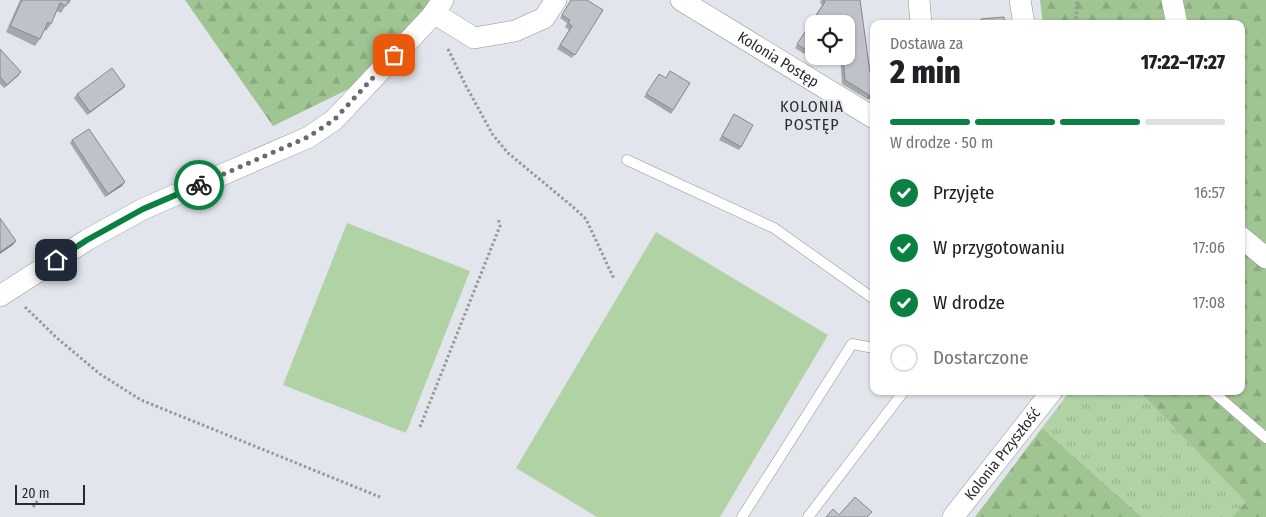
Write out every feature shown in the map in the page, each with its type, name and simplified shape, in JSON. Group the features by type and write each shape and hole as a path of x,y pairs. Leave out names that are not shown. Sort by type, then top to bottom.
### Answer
{"street":[{"path":"4,293 87,240 143,209 308,137 334,120 436,10 474,38 515,32 544,18 556,0"},
{"name":"Kolonia Postęp","path":"681,0 870,116"},
{"path":"919,0 921,20"},
{"path":"1020,0 1023,20"},
{"path":"1172,0 1176,20"},
{"path":"1245,240 1266,258"},
{"name":"Kolonia Przyszłość","path":"953,517 1049,395"}],"lane":[{"path":"627,160 774,228 870,296"},
{"path":"742,517 852,344 870,347"},
{"path":"808,517 901,395"},
{"path":"1217,395 1266,438"}],"path":[{"path":"1076,20 1077,0"},
{"path":"436,10 466,86 493,135 508,153 586,220 614,279"},
{"path":"420,427 500,226 498,218"},
{"path":"4,293 100,374 140,400 380,496"},
{"path":"33,507 47,488"}],"green space":[{"path":"185,0 432,0 363,82 273,126"},
{"path":"1040,0 1266,0 1266,517 1232,517 1246,502 1143,395 1245,395 1245,20 1042,20"},
{"path":"347,223 470,271 406,433 283,385"},
{"path":"656,232 828,335 720,517 597,517 516,468"},
{"path":"1067,395 1143,395 1247,502 1232,517 1142,517 1042,428"},
{"path":"1042,428 1142,517 975,517"}],"building":[{"path":"22,0 69,0 66,6 60,3 51,24 48,22 40,39 10,26"},
{"path":"571,0 587,0 603,10 575,55 560,45 572,26 568,23 570,20 562,15"},
{"path":"823,0 860,0 870,72 870,95 845,80 844,65 855,65 855,15 816,15 825,2"},
{"path":"1004,17 1004,20 981,20"},
{"path":"805,32 805,49 797,44"},
{"path":"0,49 21,72 7,85 0,77"},
{"path":"112,68 125,86 90,112 77,94"},
{"path":"670,71 690,83 673,110 646,94 659,74 666,78"},
{"path":"734,114 753,125 741,147 722,136"},
{"path":"89,129 125,182 108,194 72,140"},
{"path":"0,218 16,241 0,252"},
{"path":"855,497 872,512 867,517 826,517 833,509 839,515"}],"way so far":[{"path":"199,185 308,137 334,120 394,55"}],"district":[{"name":"KOLONIA POSTĘP","path":"812,115"}],"route":[{"path":"56,260 87,240 143,209 199,185"}]}
